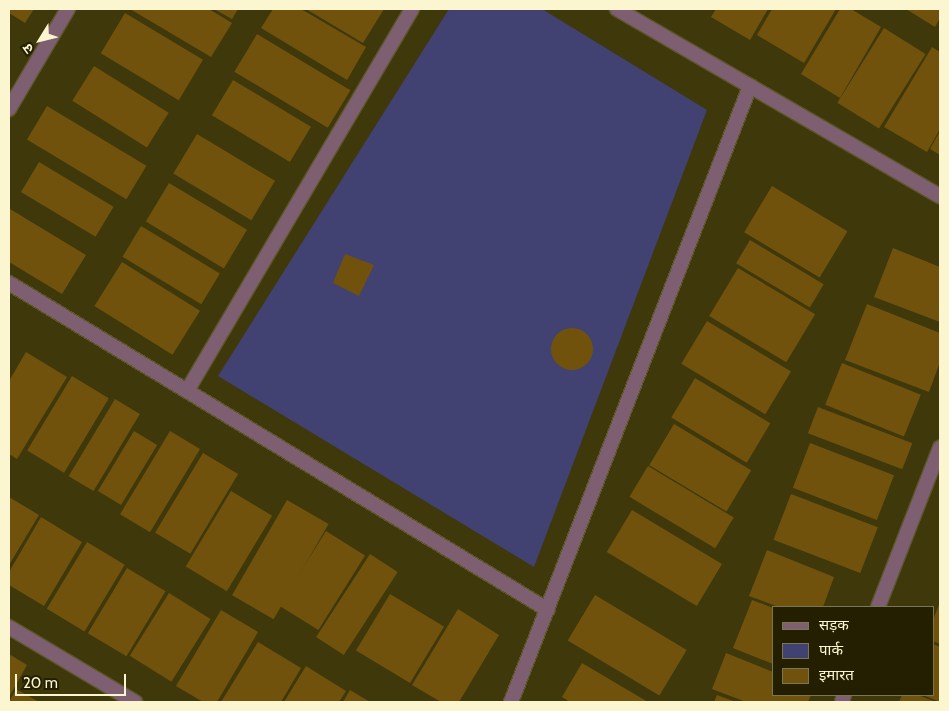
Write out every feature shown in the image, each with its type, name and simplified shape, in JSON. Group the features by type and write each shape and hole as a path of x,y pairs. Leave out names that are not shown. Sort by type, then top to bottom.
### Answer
{"street":[{"path":"9,109 68,9"},
{"path":"187,391 412,9"},
{"path":"617,9 940,196"},
{"path":"511,702 750,86"},
{"path":"9,283 548,610"},
{"path":"878,606 940,448"},
{"path":"9,627 135,702"}],"green space":[{"path":"449,9 542,9 707,110 534,567 218,376"}],"building":[{"path":"9,9 34,9 25,23 9,13"},
{"path":"130,9 209,9 232,23 211,57"},
{"path":"214,9 238,9 232,19"},
{"path":"273,9 301,9 366,47 347,80 261,28"},
{"path":"306,9 384,9 363,43"},
{"path":"716,9 768,9 750,40 711,17"},
{"path":"772,9 836,9 804,63 757,35"},
{"path":"840,9 851,9 881,27 840,98 801,74"},
{"path":"906,9 940,9 940,18 935,27"},
{"path":"125,13 203,60 179,100 101,53"},
{"path":"884,28 926,54 879,129 837,103"},
{"path":"257,34 350,90 328,128 234,72"},
{"path":"932,47 940,52 940,129 927,152 884,127"},
{"path":"94,66 169,113 147,147 72,101"},
{"path":"233,80 311,127 290,162 212,115"},
{"path":"47,106 146,166 126,199 27,139"},
{"path":"940,131 940,155 930,149"},
{"path":"197,134 275,181 251,220 173,173"},
{"path":"39,162 114,207 96,237 21,192"},
{"path":"169,183 247,230 224,268 146,222"},
{"path":"772,186 847,231 820,278 744,232"},
{"path":"10,209 86,255 62,294 9,262"},
{"path":"141,226 220,273 201,304 122,257"},
{"path":"750,240 824,284 810,307 736,263"},
{"path":"893,248 940,267 940,322 874,297"},
{"path":"345,254 374,265 359,296 333,283"},
{"path":"122,262 200,311 172,355 94,306"},
{"path":"738,268 815,314 786,362 709,316"},
{"path":"867,304 940,333 940,362 929,392 845,360"},
{"path":"707,321 791,371 765,414 681,364"},
{"path":"576,328 584,331 590,337 593,349 590,361 584,367 568,370 560,367 554,361 551,345 554,337 560,331"},
{"path":"26,352 67,377 17,459 9,454 9,381"},
{"path":"842,363 921,395 904,437 825,405"},
{"path":"72,376 109,398 64,473 27,451"},
{"path":"695,378 770,423 747,463 671,417"},
{"path":"115,399 140,414 94,491 69,476"},
{"path":"818,407 912,443 902,469 808,433"},
{"path":"674,424 751,470 726,511 649,465"},
{"path":"134,431 157,445 121,505 98,491"},
{"path":"170,431 200,449 150,532 120,514"},
{"path":"810,443 894,475 877,520 793,488"},
{"path":"203,453 238,474 190,554 155,533"},
{"path":"648,466 734,518 715,548 629,497"},
{"path":"231,491 272,516 227,591 186,566"},
{"path":"791,494 878,527 860,573 773,540"},
{"path":"9,497 39,515 9,565"},
{"path":"287,500 329,524 274,619 232,595"},
{"path":"632,510 722,564 697,606 607,552"},
{"path":"41,517 82,542 44,606 9,585 9,572"},
{"path":"326,531 365,555 318,630 279,606"},
{"path":"87,542 125,565 85,632 47,609"},
{"path":"767,550 834,577 823,606 776,606 749,596"},
{"path":"370,554 398,572 344,655 316,637"},
{"path":"127,568 166,591 126,656 88,633"},
{"path":"169,593 211,619 171,682 130,656"},
{"path":"390,594 444,626 410,683 356,651"},
{"path":"595,595 687,650 659,696 568,640"},
{"path":"752,600 772,608 772,664 733,648"},
{"path":"940,602 940,644 934,641 934,617"},
{"path":"458,609 499,635 459,702 441,702 412,685"},
{"path":"221,610 258,632 217,702 203,702 176,686"},
{"path":"258,642 301,668 281,702 221,702"},
{"path":"934,644 940,647 940,702 925,696 934,696"},
{"path":"726,653 772,672 772,696 811,696 808,702 746,702 712,689"},
{"path":"9,654 27,665 9,697"},
{"path":"582,663 648,702 570,702 562,697"},
{"path":"306,666 346,691 339,702 284,702"},
{"path":"16,689 39,702 9,702"},
{"path":"350,690 370,702 343,702"},
{"path":"717,695 736,702 714,702"},
{"path":"902,696 921,696 936,702 899,702"}]}
